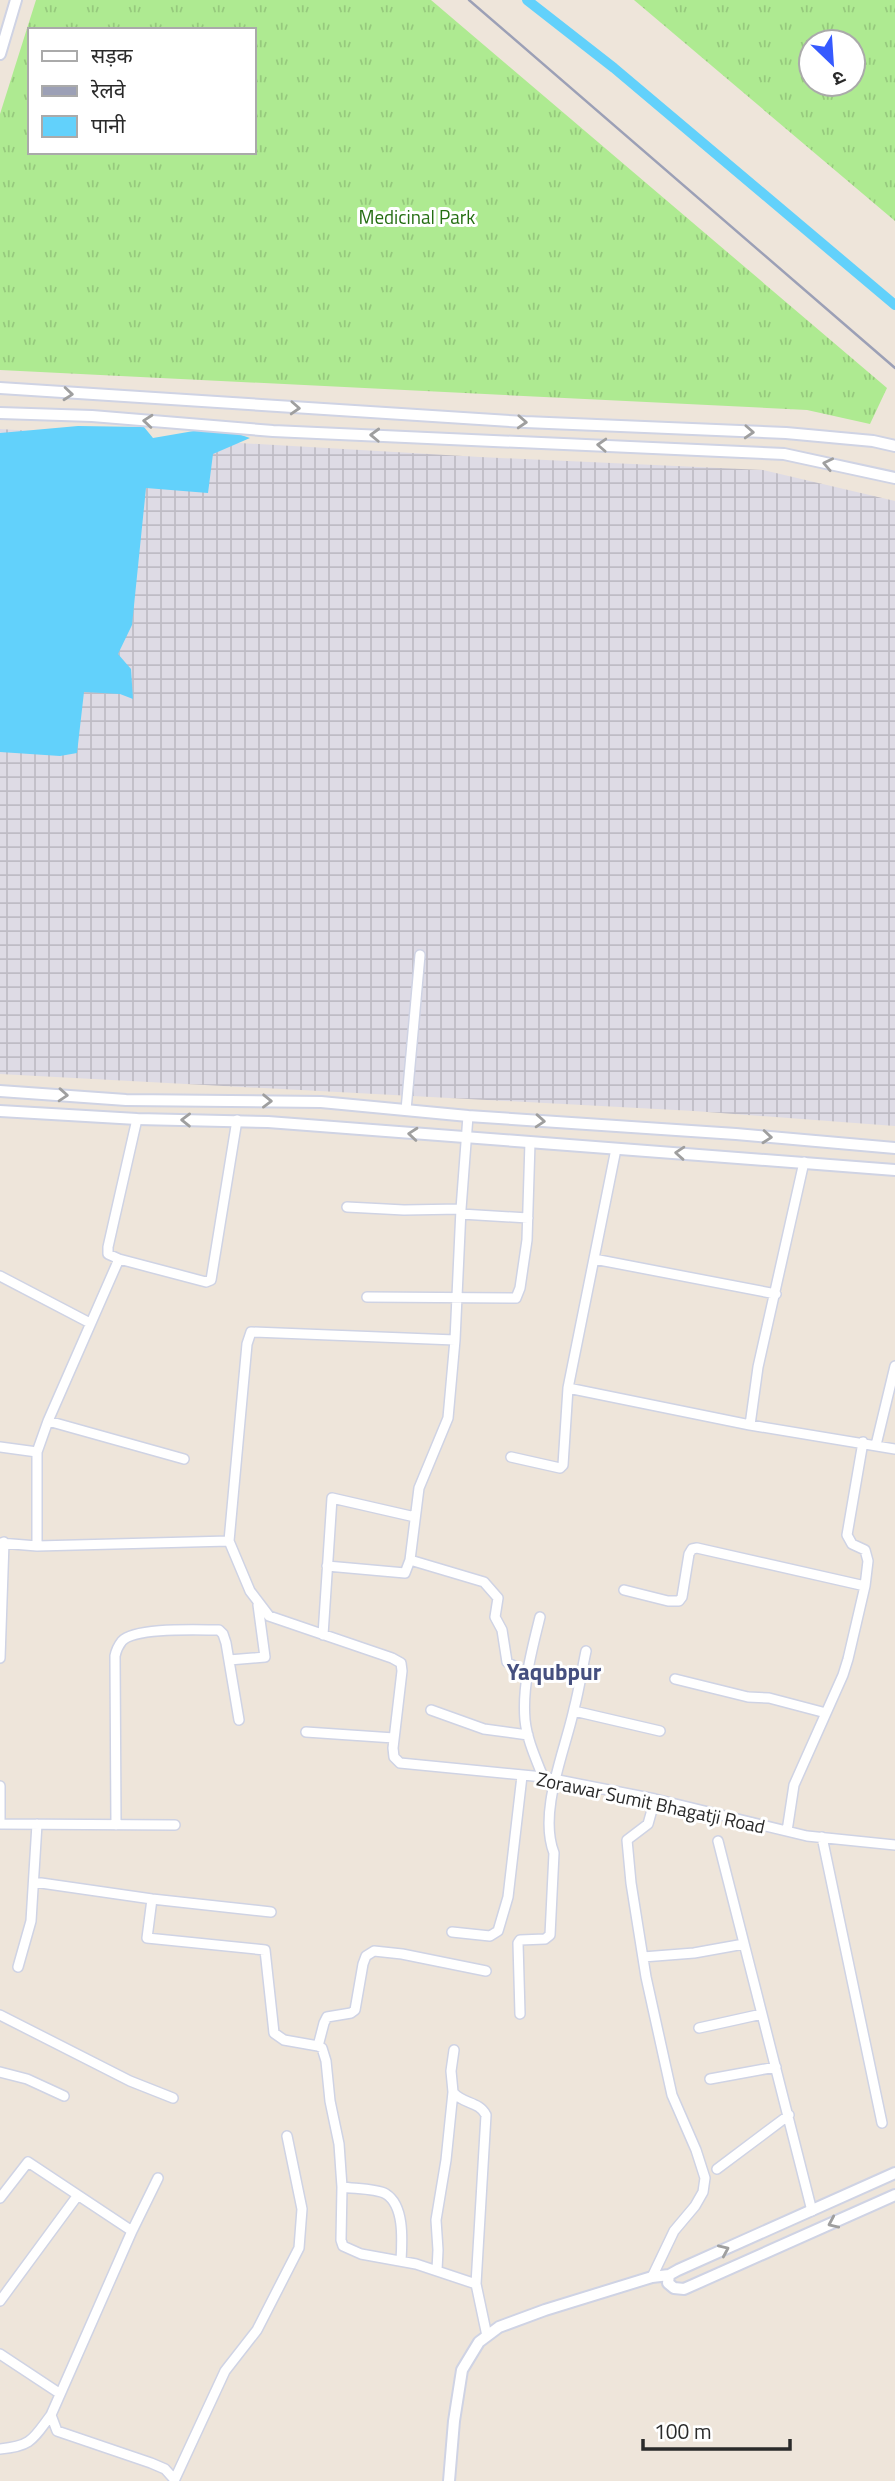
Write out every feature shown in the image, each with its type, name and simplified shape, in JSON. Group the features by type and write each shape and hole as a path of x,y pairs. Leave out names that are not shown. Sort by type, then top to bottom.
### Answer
{"street":[{"path":"0,54 16,0"},
{"path":"0,388 524,422 786,433 873,441 895,446"},
{"path":"0,412 92,416 273,431 784,454 895,478"},
{"path":"406,1110 420,955"},
{"path":"0,1091 126,1100 321,1102 895,1148"},
{"path":"124,1118 126,1100"},
{"path":"0,1111 137,1119 237,1121 895,1170"},
{"path":"327,1566 405,1573 411,1560 419,1488 448,1418 468,1115"},
{"path":"137,1119 108,1254 206,1282 211,1280 237,1121"},
{"path":"367,1297 516,1298 520,1288 528,1217 530,1142"},
{"path":"511,1457 560,1468 562,1466 568,1388 616,1149"},
{"path":"750,1425 758,1367 804,1163"},
{"path":"347,1207 528,1217"},
{"path":"37,1546 37,1452 119,1259"},
{"path":"594,1259 776,1294"},
{"path":"0,1276 90,1323"},
{"path":"306,1732 394,1738 401,1663 269,1616 250,1591 229,1541 247,1345 251,1332 455,1340"},
{"path":"876,1445 895,1366"},
{"path":"568,1388 750,1425 895,1449"},
{"path":"48,1421 184,1459"},
{"path":"787,1831 794,1785 843,1675 865,1586 868,1561 865,1550 852,1544 847,1535 863,1442"},
{"path":"0,1447 37,1452"},
{"path":"323,1635 331,1498 415,1517"},
{"path":"0,1658 2,1543 37,1546 229,1541"},
{"path":"624,1590 679,1601 682,1597 689,1554 692,1549 697,1548 865,1586"},
{"path":"411,1560 484,1582 498,1598 495,1617 502,1630 508,1662 529,1675"},
{"path":"229,1660 265,1657 257,1603"},
{"path":"540,1617 529,1675 525,1720 543,1777"},
{"path":"116,1825 115,1656 121,1642 127,1637 152,1630 219,1630 223,1634 229,1660 239,1720"},
{"path":"520,2014 518,1943 521,1940 545,1939 550,1935 554,1853 551,1845 550,1810 586,1651"},
{"path":"675,1679 748,1697 769,1698 826,1713"},
{"path":"431,1710 484,1729 528,1735"},
{"path":"574,1711 660,1731"},
{"name":"Zorawar Sumit Bhagatji Road","path":"394,1738 394,1757 400,1763 543,1777 655,1799 787,1831 895,1845"},
{"path":"452,1932 490,1936 498,1931 508,1897 522,1776"},
{"path":"0,1786 0,1824 175,1825"},
{"path":"652,2277 674,2231 703,2192 705,2178 672,2095 643,1957 631,1883 627,1840 648,1824 655,1799"},
{"path":"18,1967 31,1921 37,1824"},
{"path":"822,1837 883,2123"},
{"path":"718,1841 812,2211"},
{"path":"34,1882 271,1912"},
{"path":"152,1899 147,1938 265,1950 274,2033 284,2040 321,2048 326,2061 330,2101 339,2144 342,2187 340,2228 343,2246 360,2254 437,2270 476,2284"},
{"path":"643,1957 744,1944"},
{"path":"318,2046 327,2017 355,2010 363,1964 369,1953 374,1951 402,1954 486,1971"},
{"path":"699,2028 762,2014"},
{"path":"0,2015 130,2081 173,2098"},
{"path":"437,2270 436,2220 446,2160 454,2050"},
{"path":"710,2079 776,2067"},
{"path":"0,2072 27,2078 64,2096"},
{"path":"453,2092 461,2099 480,2106 487,2122 476,2284 487,2336"},
{"path":"718,2169 789,2115"},
{"path":"51,2415 57,2431 151,2462 165,2469 174,2480 225,2371 257,2330 299,2248 302,2209 287,2137"},
{"path":"0,2198 28,2162 132,2231"},
{"path":"449,2481 462,2370 479,2342 487,2336 499,2328 545,2310 652,2277 669,2275 895,2173"},
{"path":"0,2449 19,2447 29,2442 51,2415 158,2178"},
{"path":"342,2187 380,2192 389,2197 402,2226 401,2261"},
{"path":"0,2301 78,2195"},
{"path":"669,2275 668,2283 674,2288 684,2289 895,2195"},
{"path":"0,2354 59,2393"}],"shaded area":[{"path":"0,429 480,457 763,470 895,501 895,1126 694,1111 0,1074"}],"green space":[{"name":"Medicinal Park","path":"36,0 431,0 887,388 870,424 807,410 0,370 0,114"},
{"path":"634,0 895,0 895,221"}],"water":[{"path":"78,426 144,427 153,438 217,427 250,438 213,454 208,493 146,488 132,625 118,654 131,669 133,699 120,694 84,692 77,753 60,756 0,752 0,433"}],"waterway":[{"path":"527,0 614,68 895,305"}],"railway":[{"path":"469,0 895,368"}],"district":[{"name":"Yaqubpur","path":"554,1671"}]}
